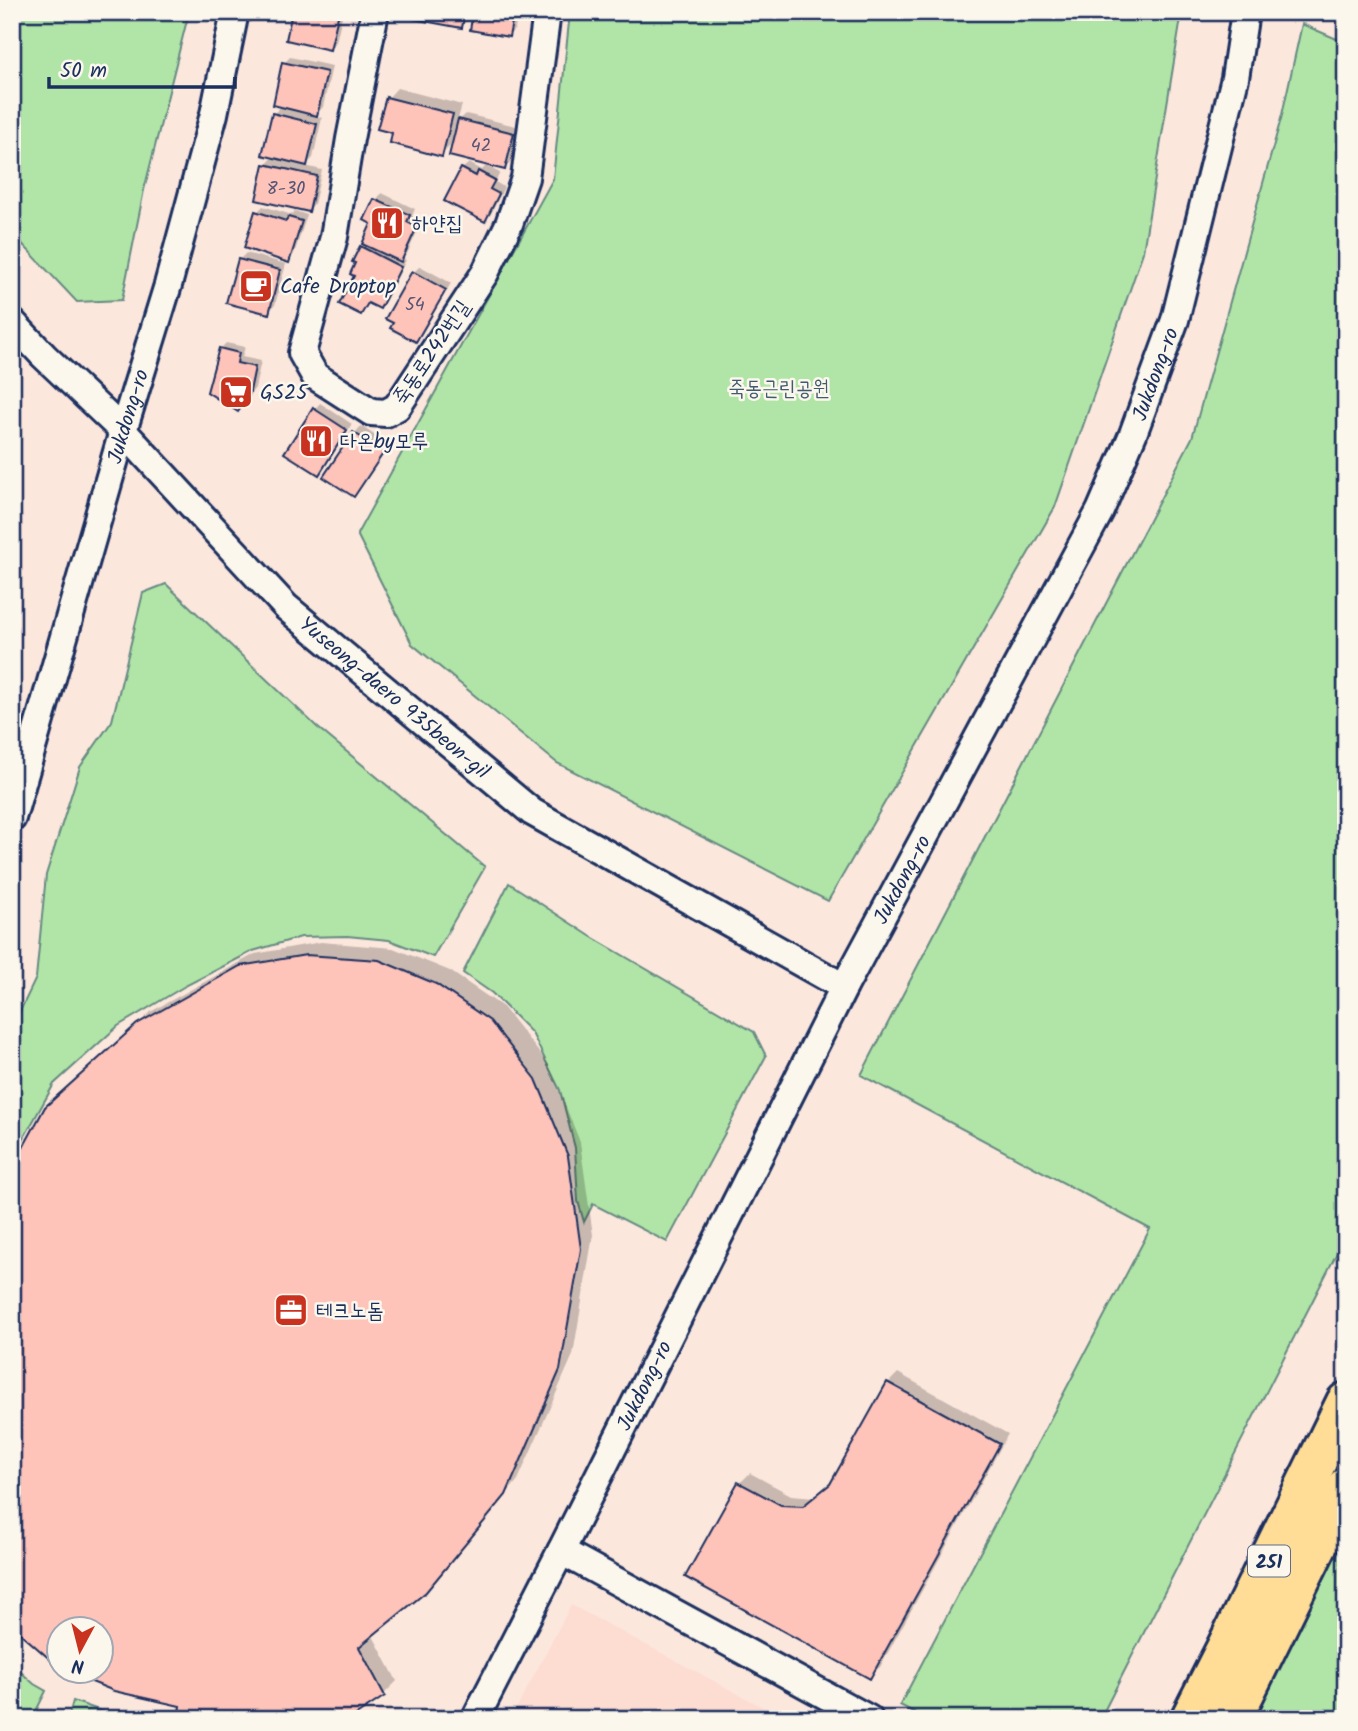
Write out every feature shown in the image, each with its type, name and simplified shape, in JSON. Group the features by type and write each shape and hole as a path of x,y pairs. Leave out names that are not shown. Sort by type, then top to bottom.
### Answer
{"highway":[{"name":"251","path":"1190,1719 1346,1402"},
{"name":"251","path":"1232,1719 1346,1486"}],"street":[{"name":"Jukdong-ro","path":"12,818 123,431 168,285 214,114 235,12"},
{"name":"죽동로242번길","path":"375,12 334,237 302,353 314,376 371,412 386,413 397,407 485,273 509,223 525,178 547,12"},
{"name":"Jukdong-ro","path":"475,1719 844,988 1100,511 1133,434 1175,320 1235,78 1245,12"},
{"name":"Yuseong-daero 935beon-gil","path":"12,322 123,431 286,607 532,813 844,988"},
{"path":"561,1551 869,1719"}],"shaded area":[{"path":"571,1605 785,1719 511,1719"}],"green space":[{"path":"12,12 189,12 144,190 122,300 77,302 12,233"},
{"name":"죽동근린공원","path":"570,12 1182,12 1143,252 1055,507 828,901 557,763 412,644 357,534 553,179"},
{"path":"1302,24 1346,43 1346,1235 1100,1719 927,1719 900,1705 1150,1229 861,1075 1192,438 1282,115"},
{"path":"166,584 317,727 485,867 433,957 389,940 347,936 301,937 253,951 185,986 118,1026 54,1084 12,1159 12,1028 36,978 46,875 80,767 112,721 143,593"},
{"path":"509,883 590,936 754,1032 766,1056 667,1242 593,1204 584,1222 578,1201 575,1148 560,1090 532,1033 492,993 463,973"},
{"path":"1346,1517 1346,1719 1247,1719"},
{"path":"12,1664 46,1691 32,1719 12,1719"},
{"path":"73,1701 124,1719 68,1719"}],"building":[{"path":"292,12 339,12 330,50 286,40"},
{"path":"414,12 465,12 462,28 413,19"},
{"path":"473,12 514,12 509,37 470,30"},
{"path":"282,62 327,72 317,116 273,105"},
{"path":"386,97 453,114 442,157 390,143 392,133 377,129"},
{"path":"272,113 317,124 307,166 262,155"},
{"path":"458,119 514,133 505,170 449,156"},
{"path":"264,164 317,176 309,212 256,200"},
{"path":"461,168 476,176 478,171 495,180 490,189 499,194 485,222 444,201"},
{"path":"374,199 410,215 407,222 417,227 401,262 362,244 371,224 364,220"},
{"path":"255,211 286,221 288,217 302,221 289,263 244,248"},
{"path":"360,246 401,267 380,309 368,303 361,315 339,304 354,276 350,274 355,263 352,262"},
{"path":"238,259 280,270 269,314 226,303"},
{"path":"412,271 446,290 416,342 390,328 393,323 385,319"},
{"path":"219,348 239,353 237,363 255,367 249,396 238,412 207,392"},
{"path":"313,408 347,430 319,475 284,453"},
{"path":"353,432 384,452 354,497 323,477"},
{"name":"테크노돔","path":"306,955 379,960 436,984 490,1021 536,1079 568,1156 581,1249 560,1370 506,1495 426,1592 359,1647 385,1696 350,1719 178,1719 180,1706 102,1686 116,1686 116,1616 46,1616 46,1656 12,1626 12,1168 45,1107 137,1024 240,966"},
{"path":"887,1382 1000,1444 870,1679 685,1577 738,1482 781,1505 803,1506 830,1484"}],"place":[{"name":"하얀집","path":"387,223"},
{"name":"Cafe Droptop","path":"256,286"},
{"name":"GS25","path":"236,392"},
{"name":"다온by모루","path":"316,441"},
{"name":"테크노돔","path":"291,1310"}]}
